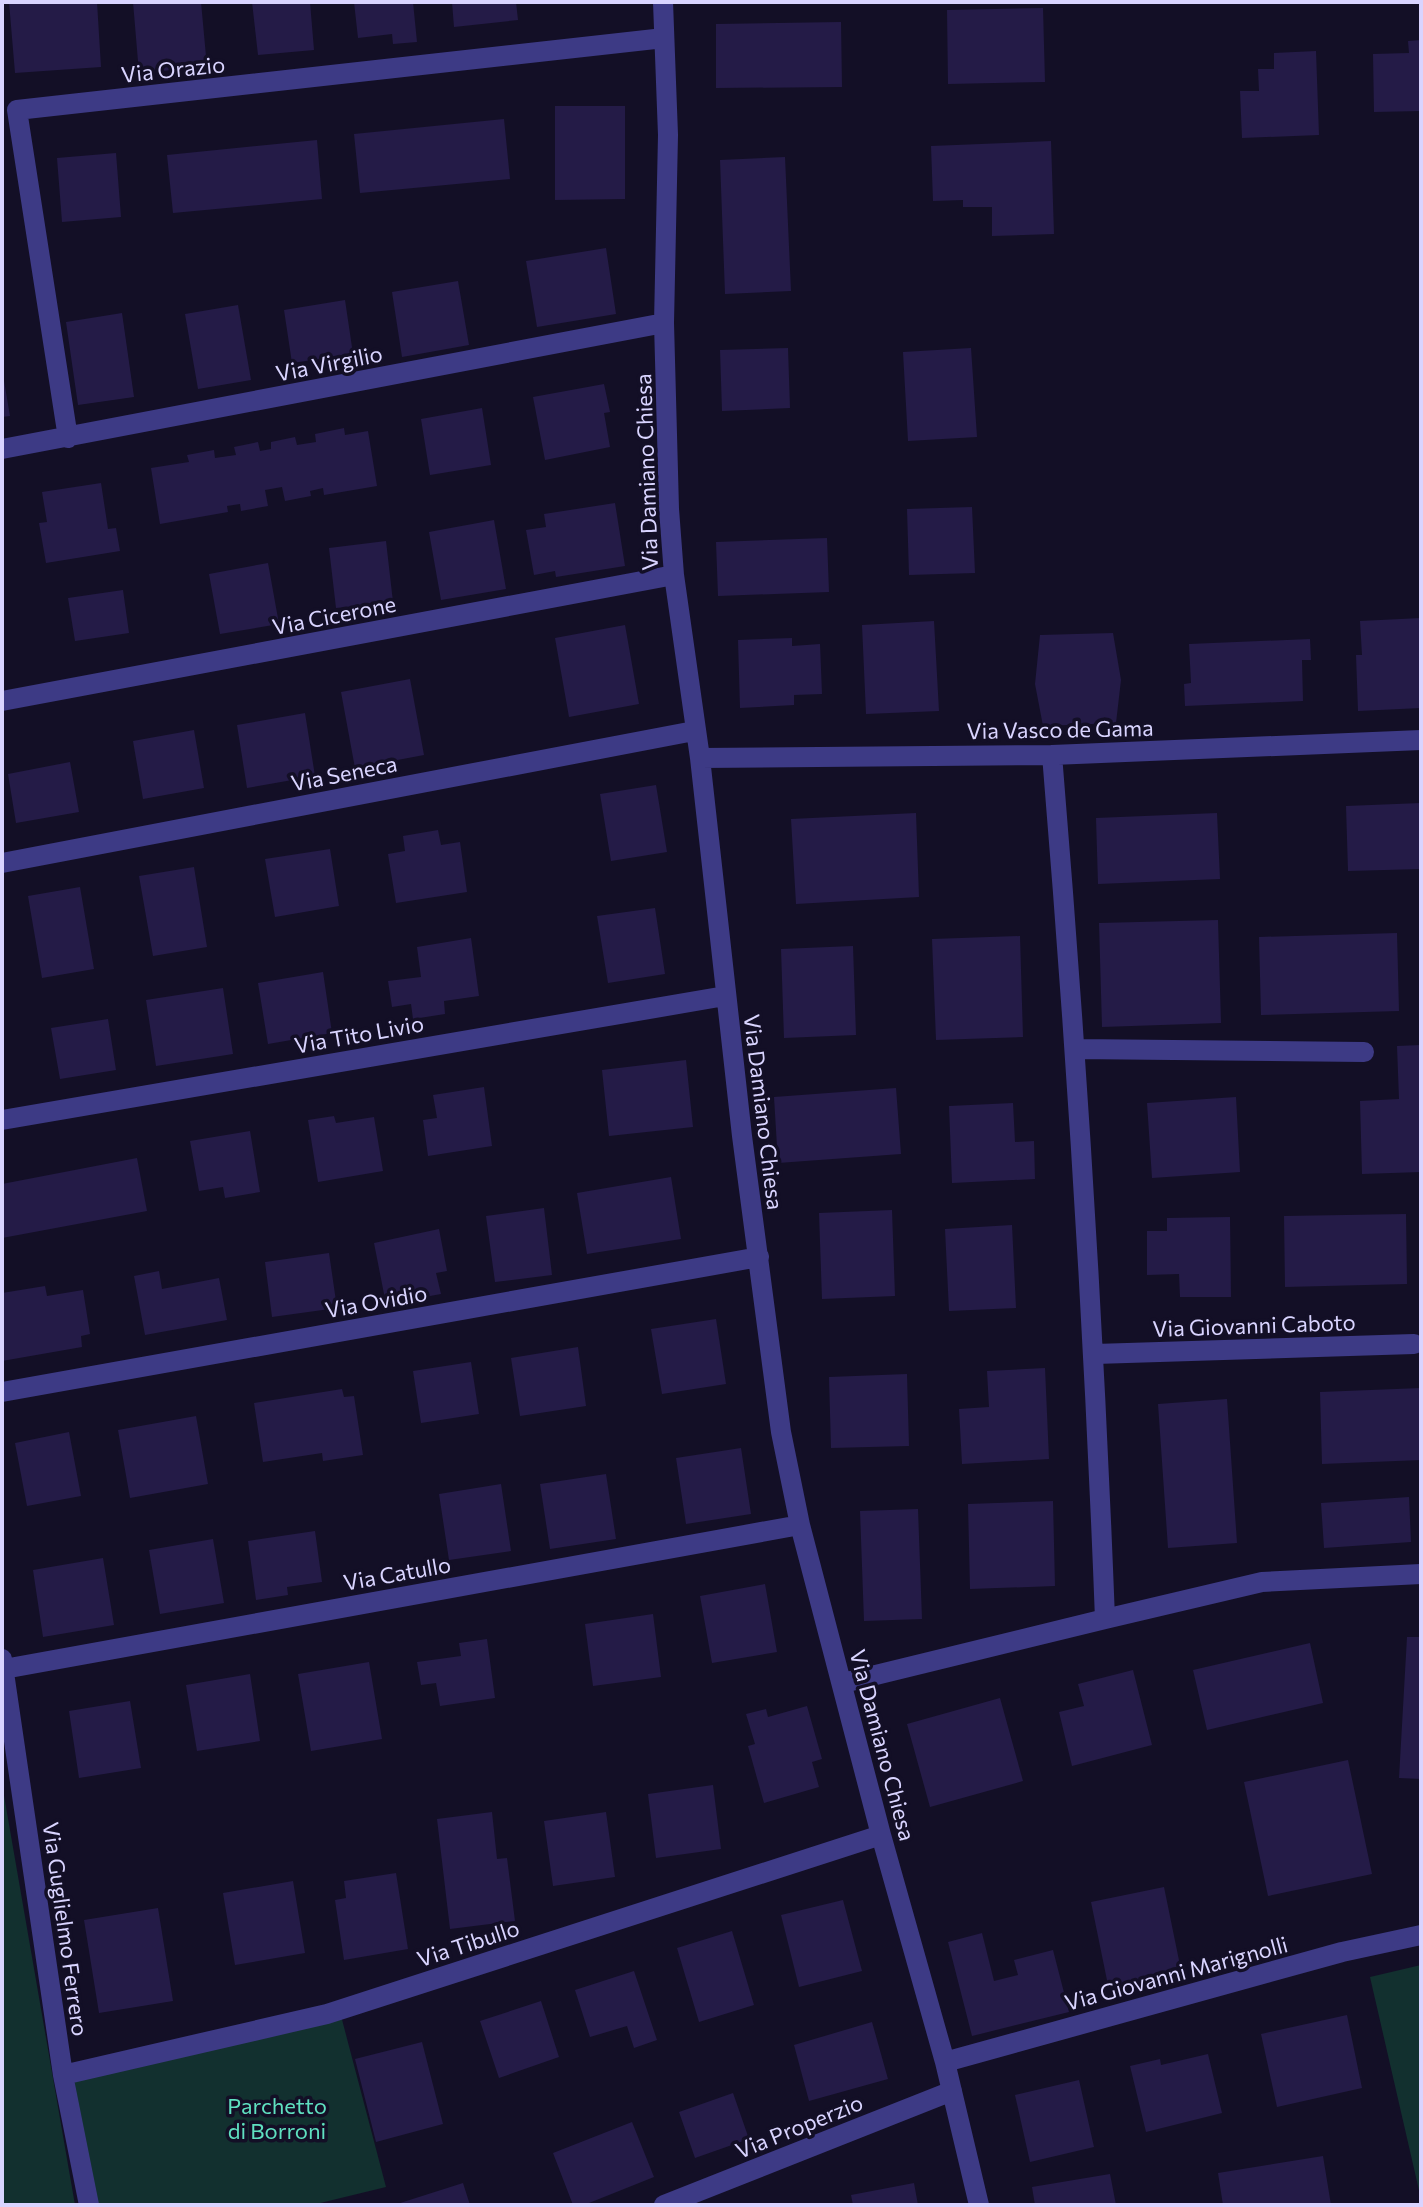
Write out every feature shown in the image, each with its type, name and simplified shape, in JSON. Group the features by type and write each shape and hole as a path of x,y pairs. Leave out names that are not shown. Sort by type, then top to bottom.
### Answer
{"street":[{"name":"Via Damiano Chiesa","path":"663,2 668,135 664,323 674,575 700,758 725,996 781,1432 800,1525 881,1835 945,2062 979,2205"},
{"name":"Via Orazio","path":"68,438 17,110 664,38"},
{"name":"Via Virgilio","path":"2,449 664,323"},
{"name":"Via Cicerone","path":"2,701 674,575"},
{"name":"Via Seneca","path":"2,863 694,731"},
{"name":"Via Vasco de Gama","path":"700,758 1052,755 1421,740"},
{"path":"1052,755 1076,1049 1095,1354 1105,1619"},
{"name":"Via Tito Livio","path":"2,1120 725,996"},
{"path":"1076,1049 1364,1052"},
{"name":"Via Ovidio","path":"2,1392 759,1257"},
{"name":"Via Giovanni Caboto","path":"1095,1354 1414,1344"},
{"name":"Via Catullo","path":"3,1664 800,1525"},
{"path":"843,1683 1262,1582 1421,1574"},
{"name":"Via Guglielmo Ferrero","path":"3,1664 63,2075 89,2205"},
{"name":"Via Tibullo","path":"63,2075 327,2014 881,1835"},
{"name":"Via Giovanni Marignolli","path":"945,2062 1342,1952 1421,1935"},
{"name":"Via Properzio","path":"664,2205 952,2091"}],"green space":[{"path":"2,1784 75,2205 2,2205"},
{"path":"1421,1965 1421,2199 1370,1977"},
{"name":"Parchetto di Borroni","path":"340,2012 386,2187 312,2205 90,2205 64,2076"}],"building":[{"path":"9,2 97,2 101,67 15,73"},
{"path":"133,2 201,2 207,67 139,73"},
{"path":"252,2 310,2 314,50 258,55"},
{"path":"354,2 413,2 417,42 393,44 392,34 358,38"},
{"path":"452,2 516,2 518,20 454,27"},
{"path":"1043,8 1045,82 948,84 947,10"},
{"path":"841,22 842,87 716,88 716,24"},
{"path":"1421,40 1421,111 1374,112 1373,54 1409,53 1408,41"},
{"path":"1316,51 1319,135 1242,138 1240,91 1259,91 1258,69 1274,69 1274,53"},
{"path":"555,106 625,106 625,199 555,200"},
{"path":"504,119 510,179 360,193 354,134"},
{"path":"317,140 322,199 173,213 167,155"},
{"path":"1051,141 1054,234 992,236 992,207 963,207 963,200 933,201 931,146"},
{"path":"116,153 121,217 62,222 57,158"},
{"path":"785,157 791,291 725,294 720,160"},
{"path":"606,248 616,314 537,327 526,261"},
{"path":"458,281 469,345 402,357 392,292"},
{"path":"345,300 353,354 292,363 284,310"},
{"path":"238,305 251,380 198,389 185,314"},
{"path":"122,313 134,397 78,405 66,322"},
{"path":"788,348 790,408 722,411 720,350"},
{"path":"971,348 977,437 908,441 903,352"},
{"path":"2,369 10,416 2,417"},
{"path":"604,384 610,412 604,413 610,447 545,460 533,397"},
{"path":"482,408 491,465 430,475 421,419"},
{"path":"344,428 345,435 368,431 377,486 324,495 323,488 310,491 311,496 285,501 282,487 265,490 268,506 241,511 240,504 227,506 228,512 160,524 151,468 189,462 187,455 214,450 215,458 236,455 234,447 258,442 260,451 271,449 271,442 295,437 297,445 316,442 315,434"},
{"path":"101,483 108,529 116,528 120,551 46,563 39,523 47,522 42,492"},
{"path":"615,503 625,566 556,577 555,571 534,575 526,530 546,527 544,514"},
{"path":"972,507 975,573 909,575 907,509"},
{"path":"494,520 506,589 441,600 429,532"},
{"path":"827,538 829,592 718,596 716,542"},
{"path":"386,541 393,602 336,608 329,548"},
{"path":"268,563 279,624 220,634 209,574"},
{"path":"123,590 129,633 75,641 68,598"},
{"path":"1421,618 1421,708 1358,711 1356,655 1362,655 1360,621"},
{"path":"934,621 939,711 866,714 862,625"},
{"path":"625,625 639,704 569,717 555,638"},
{"path":"1113,633 1121,680 1116,723 1043,726 1035,684 1040,635"},
{"path":"792,638 792,646 820,644 822,694 794,695 794,705 740,708 738,640"},
{"path":"1310,639 1311,660 1302,660 1303,701 1185,706 1184,684 1191,683 1189,644"},
{"path":"410,679 424,755 355,768 341,692"},
{"path":"305,713 315,776 247,788 237,725"},
{"path":"194,730 204,788 143,799 133,741"},
{"path":"70,762 79,812 16,823 8,774"},
{"path":"656,785 667,852 611,861 600,794"},
{"path":"1421,803 1421,869 1348,871 1346,806"},
{"path":"916,813 919,897 796,904 791,819"},
{"path":"1217,813 1220,879 1098,884 1096,818"},
{"path":"438,830 441,845 460,842 467,892 396,903 388,854 405,851 403,836"},
{"path":"330,849 339,906 275,917 265,859"},
{"path":"194,867 207,947 153,956 139,876"},
{"path":"80,887 94,969 42,978 28,896"},
{"path":"655,908 665,974 608,983 597,916"},
{"path":"1218,920 1221,1023 1102,1027 1099,923"},
{"path":"1397,933 1399,1011 1261,1015 1259,937"},
{"path":"1020,936 1023,1037 936,1040 932,939"},
{"path":"471,938 479,996 444,1001 445,1014 413,1019 411,1004 392,1007 388,981 421,977 417,947"},
{"path":"853,946 856,1035 784,1038 781,949"},
{"path":"323,972 332,1033 268,1044 258,983"},
{"path":"223,988 233,1054 156,1066 146,1000"},
{"path":"108,1019 116,1070 60,1079 51,1028"},
{"path":"1421,1045 1421,1172 1362,1174 1360,1101 1399,1099 1397,1046"},
{"path":"686,1060 693,1127 609,1136 602,1070"},
{"path":"484,1087 492,1146 428,1156 423,1120 437,1118 433,1095"},
{"path":"896,1088 901,1154 778,1163 774,1097"},
{"path":"1236,1097 1240,1172 1152,1178 1147,1103"},
{"path":"1013,1103 1015,1142 1034,1141 1035,1179 952,1183 949,1106"},
{"path":"334,1116 336,1123 374,1117 383,1171 318,1182 308,1120"},
{"path":"250,1131 260,1192 225,1198 223,1187 199,1191 190,1141"},
{"path":"137,1158 147,1211 2,1238 2,1184"},
{"path":"671,1177 681,1239 587,1254 577,1193"},
{"path":"544,1208 552,1275 495,1282 486,1216"},
{"path":"892,1210 895,1296 822,1299 819,1213"},
{"path":"1406,1214 1407,1284 1285,1287 1284,1216"},
{"path":"1230,1217 1231,1297 1180,1297 1179,1274 1147,1275 1147,1231 1167,1231 1167,1218"},
{"path":"1012,1225 1016,1308 949,1311 945,1229"},
{"path":"439,1229 447,1271 436,1273 441,1294 386,1304 374,1243"},
{"path":"329,1253 337,1308 272,1317 265,1262"},
{"path":"159,1271 162,1289 219,1278 227,1320 145,1335 134,1276"},
{"path":"45,1286 47,1296 83,1290 90,1334 81,1336 82,1347 2,1361 2,1293"},
{"path":"716,1319 726,1384 662,1394 651,1329"},
{"path":"578,1347 586,1406 520,1416 511,1358"},
{"path":"471,1362 479,1414 421,1423 413,1371"},
{"path":"1045,1368 1049,1459 962,1464 959,1409 989,1407 987,1371"},
{"path":"907,1374 909,1446 831,1448 829,1377"},
{"path":"1421,1388 1421,1460 1322,1464 1320,1392"},
{"path":"342,1389 344,1397 354,1396 363,1455 323,1461 322,1453 263,1462 254,1403"},
{"path":"1227,1399 1237,1543 1168,1548 1158,1404"},
{"path":"196,1416 208,1484 130,1498 118,1430"},
{"path":"69,1432 81,1496 27,1506 15,1443"},
{"path":"741,1448 751,1514 686,1524 676,1458"},
{"path":"606,1474 616,1539 550,1549 540,1484"},
{"path":"501,1484 511,1551 449,1560 439,1494"},
{"path":"1409,1497 1411,1542 1324,1548 1321,1503"},
{"path":"1053,1501 1055,1586 970,1589 968,1504"},
{"path":"918,1509 922,1619 864,1621 860,1511"},
{"path":"315,1531 322,1582 287,1587 288,1595 256,1600 248,1541"},
{"path":"213,1539 224,1603 160,1614 149,1550"},
{"path":"103,1558 114,1625 43,1637 33,1570"},
{"path":"765,1584 777,1652 712,1663 700,1596"},
{"path":"653,1614 661,1677 593,1686 585,1624"},
{"path":"1407,1637 1421,1637 1421,1779 1399,1778"},
{"path":"487,1639 495,1698 440,1706 436,1683 421,1685 417,1662 461,1656 459,1643"},
{"path":"1310,1643 1323,1703 1207,1730 1193,1670"},
{"path":"369,1662 382,1739 311,1751 298,1674"},
{"path":"1133,1670 1152,1745 1072,1766 1059,1712 1084,1706 1078,1684"},
{"path":"250,1674 260,1741 197,1751 186,1685"},
{"path":"1000,1698 1023,1781 930,1807 907,1724"},
{"path":"130,1701 141,1768 79,1778 69,1711"},
{"path":"807,1706 822,1759 812,1762 819,1787 764,1803 748,1746 755,1744 746,1714 766,1709 768,1717"},
{"path":"1348,1760 1372,1874 1268,1896 1244,1782"},
{"path":"713,1785 721,1849 656,1858 648,1794"},
{"path":"492,1812 497,1859 507,1858 515,1921 450,1929 437,1819"},
{"path":"606,1812 615,1877 553,1886 544,1821"},
{"path":"396,1873 408,1949 344,1960 335,1900 346,1898 344,1881"},
{"path":"293,1881 305,1953 235,1965 223,1893"},
{"path":"1164,1887 1182,1975 1109,1990 1091,1902"},
{"path":"843,1900 862,1971 799,1987 781,1915"},
{"path":"158,1908 173,2001 99,2013 84,1920"},
{"path":"732,1931 754,2005 699,2022 677,1948"},
{"path":"982,1933 994,1981 1018,1975 1014,1960 1053,1950 1069,2012 972,2036 948,1942"},
{"path":"634,1971 657,2040 634,2048 627,2026 590,2037 575,1990"},
{"path":"541,2001 559,2057 499,2078 480,2021"},
{"path":"1347,2015 1362,2088 1277,2107 1261,2034"},
{"path":"872,2022 888,2079 809,2101 794,2045"},
{"path":"422,2042 443,2124 376,2142 355,2059"},
{"path":"1208,2054 1222,2113 1146,2132 1130,2066 1160,2059 1161,2065"},
{"path":"1079,2080 1094,2147 1030,2162 1015,2095"},
{"path":"733,2093 749,2139 695,2158 679,2112"},
{"path":"632,2122 654,2177 584,2205 573,2205 553,2153"},
{"path":"1323,2156 1331,2205 1223,2205 1218,2173"},
{"path":"1110,2174 1116,2205 1035,2205 1032,2187"},
{"path":"463,2183 470,2205 397,2205 397,2204"},
{"path":"914,2183 918,2205 853,2205 851,2195"}]}
